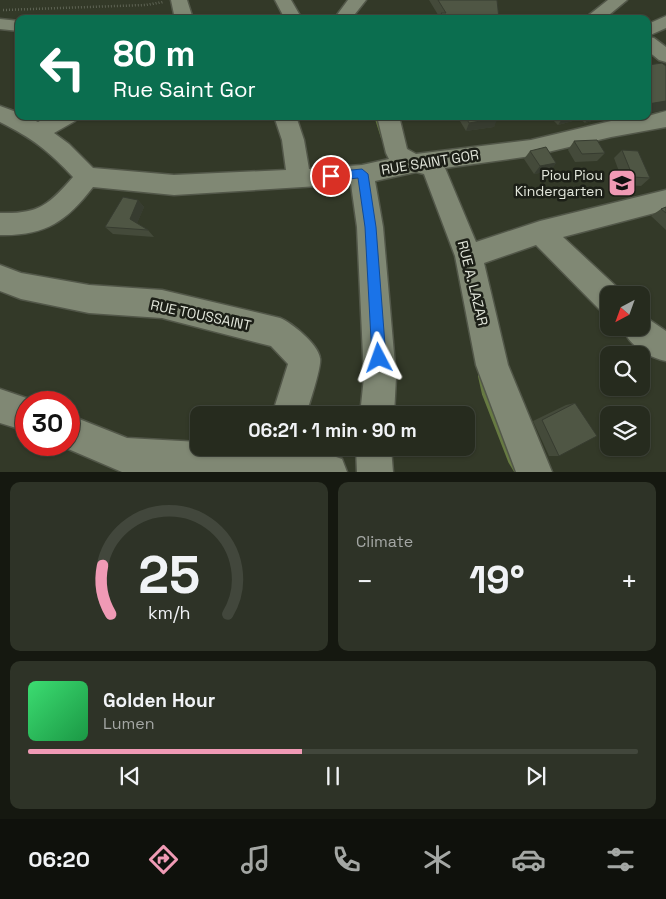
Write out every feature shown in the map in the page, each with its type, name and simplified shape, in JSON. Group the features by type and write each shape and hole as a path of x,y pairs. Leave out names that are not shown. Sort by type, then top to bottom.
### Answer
{"street":[{"path":"179,0 183,15"},
{"path":"283,0 292,15"},
{"path":"345,15 358,0"},
{"path":"651,30 666,21"},
{"path":"0,24 15,26"},
{"path":"651,47 662,64"},
{"path":"0,112 15,120"},
{"name":"RUE SAINT GOR","path":"299,180 362,174 417,163 531,148 611,129 666,119"},
{"path":"15,120 38,132 61,150 86,177 174,185 299,180 293,140 287,120"},
{"path":"38,132 60,120"},
{"name":"RUE A. LAZAR","path":"389,120 397,153 404,160 433,168 448,202 469,256 492,365 534,472"},
{"path":"362,174 370,227 380,377 378,406"},
{"path":"0,224 28,224 51,214 70,198 86,177"},
{"path":"469,256 540,232 666,200"},
{"path":"540,232 600,290"},
{"name":"RUE TOUSSAINT","path":"0,278 21,286 89,298 162,304 280,333 305,359 292,406"},
{"path":"648,336 657,344 666,346"},
{"path":"0,406 15,411"},
{"path":"80,437 127,456 276,461 329,472"},
{"path":"374,456 375,472"}],"path":[{"path":"0,10 145,5 172,0"}],"building":[{"path":"438,0 497,0 499,15 443,15 441,13 446,13"},
{"path":"662,63 666,66 666,101 651,104 651,65"},
{"path":"467,120 486,120 469,123"},
{"path":"597,140 605,153 582,154 574,141"},
{"path":"546,147 556,163 540,166 530,151"},
{"path":"622,150 638,151 650,178 633,177"},
{"path":"123,197 138,200 130,219 148,230 105,227"},
{"path":"575,403 597,436 559,456 542,420"}],"waterway":[{"path":"378,120 383,137"},
{"path":"481,376 485,394 511,461 517,471"}],"place":[{"name":"Piou Piou Kindergarten","path":"622,183"}],"route":[{"path":"331,176 362,174 370,227 379,358"}]}
